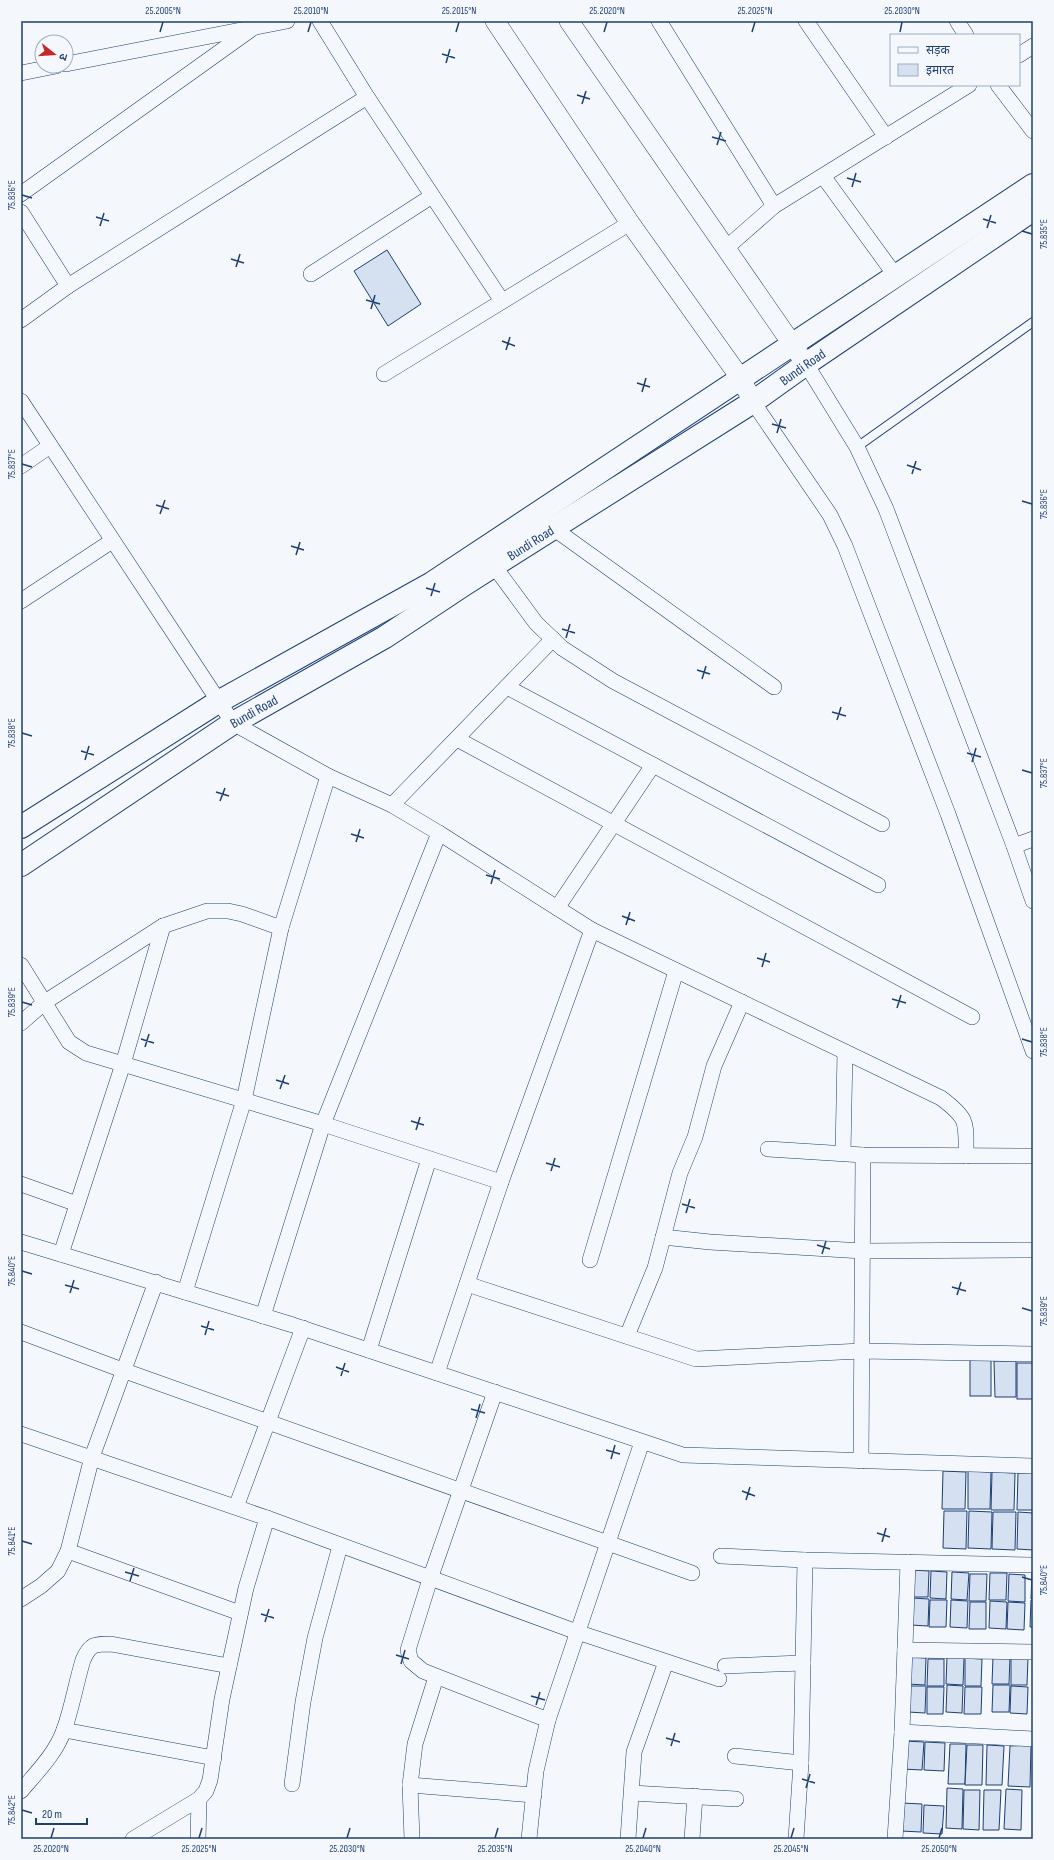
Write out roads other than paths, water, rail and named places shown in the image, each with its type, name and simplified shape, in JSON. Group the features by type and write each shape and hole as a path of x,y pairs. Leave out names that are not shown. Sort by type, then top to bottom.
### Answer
{"main road":[{"name":"Bundi Road","path":"21,827 218,702 432,583 793,345 895,275 1033,186"},
{"name":"Bundi Road","path":"21,865 233,723 385,637 553,528 753,402 806,364 1033,210"}],"street":[{"path":"74,62 285,21"},
{"path":"320,21 367,97 502,302"},
{"path":"495,21 630,223 741,379 753,402 830,515 845,546 948,814 1033,1051"},
{"path":"569,21 725,249 806,364 857,447 888,516 1014,846 1033,901"},
{"path":"659,21 774,206"},
{"path":"806,21 886,137"},
{"path":"957,21 965,34"},
{"path":"21,194 253,28"},
{"path":"1020,54 1033,46"},
{"path":"21,73 34,70"},
{"path":"725,249 774,206 968,86"},
{"path":"999,86 1033,131"},
{"path":"21,320 68,286 367,97"},
{"path":"823,176 895,275"},
{"path":"311,274 432,196"},
{"path":"21,212 68,286"},
{"path":"384,374 630,223"},
{"path":"21,401 233,723 328,776 392,805 592,930 941,1098 957,1110 966,1124 966,1156"},
{"path":"21,466 50,446"},
{"path":"553,528 774,687"},
{"path":"21,601 112,540"},
{"path":"494,566 536,623 562,648 613,681 882,824"},
{"path":"392,805 553,639"},
{"path":"507,688 878,885"},
{"path":"457,738 972,1017"},
{"path":"557,908 615,824 653,765"},
{"path":"185,1292 244,1100 281,928 328,776"},
{"path":"263,1316 323,1124 439,833"},
{"path":"1014,846 1033,839"},
{"path":"21,1023 45,1002 163,926 206,912 228,911 242,914 281,928"},
{"path":"61,1254 123,1064 163,926"},
{"path":"437,1373 501,1182 592,930"},
{"path":"21,965 69,1042 86,1053 323,1124 501,1182"},
{"path":"590,1260 676,971"},
{"path":"627,1336 655,1268 680,1173 695,1137 714,1066 742,1002"},
{"path":"843,1153 845,1052"},
{"path":"768,1149 864,1155 1033,1156"},
{"path":"861,1461 864,1155"},
{"path":"369,1350 429,1159"},
{"path":"21,1184 77,1204"},
{"path":"663,1237 710,1242 863,1252 1033,1250"},
{"path":"21,1242 303,1328 683,1455 1033,1466"},
{"path":"21,1599 41,1586 58,1571 68,1551 92,1457 125,1371 156,1282"},
{"path":"467,1284 696,1359 862,1351 1033,1354"},
{"path":"236,1508 303,1328"},
{"path":"21,1332 125,1371 609,1542 692,1573"},
{"path":"495,1392 430,1579 408,1650 411,1661 423,1671 548,1720"},
{"path":"21,1434 267,1518 430,1579 577,1632 666,1662 722,1673 803,1663"},
{"path":"529,1839 536,1771 548,1720 642,1442"},
{"path":"133,1839 199,1799 206,1791 210,1780 229,1666 240,1612 267,1518"},
{"path":"292,1784 303,1702 315,1638 340,1546"},
{"path":"68,1551 240,1612"},
{"path":"721,1556 805,1560 1033,1565"},
{"path":"796,1839 801,1763 805,1560"},
{"path":"895,1839 902,1732 908,1562"},
{"path":"21,1791 43,1765 57,1744 64,1730 83,1660 87,1650 95,1644 111,1644 229,1666"},
{"path":"905,1650 1033,1652"},
{"path":"628,1839 634,1752 666,1662"},
{"path":"412,1839 410,1785 415,1744 436,1677"},
{"path":"64,1730 214,1758"},
{"path":"902,1732 1033,1739"},
{"path":"735,1756 801,1763"},
{"path":"410,1785 534,1795"},
{"path":"632,1793 736,1799"},
{"path":"692,1839 695,1796"},
{"path":"198,1839 199,1799"}],"lane":[{"path":"857,447 1033,322"}]}
